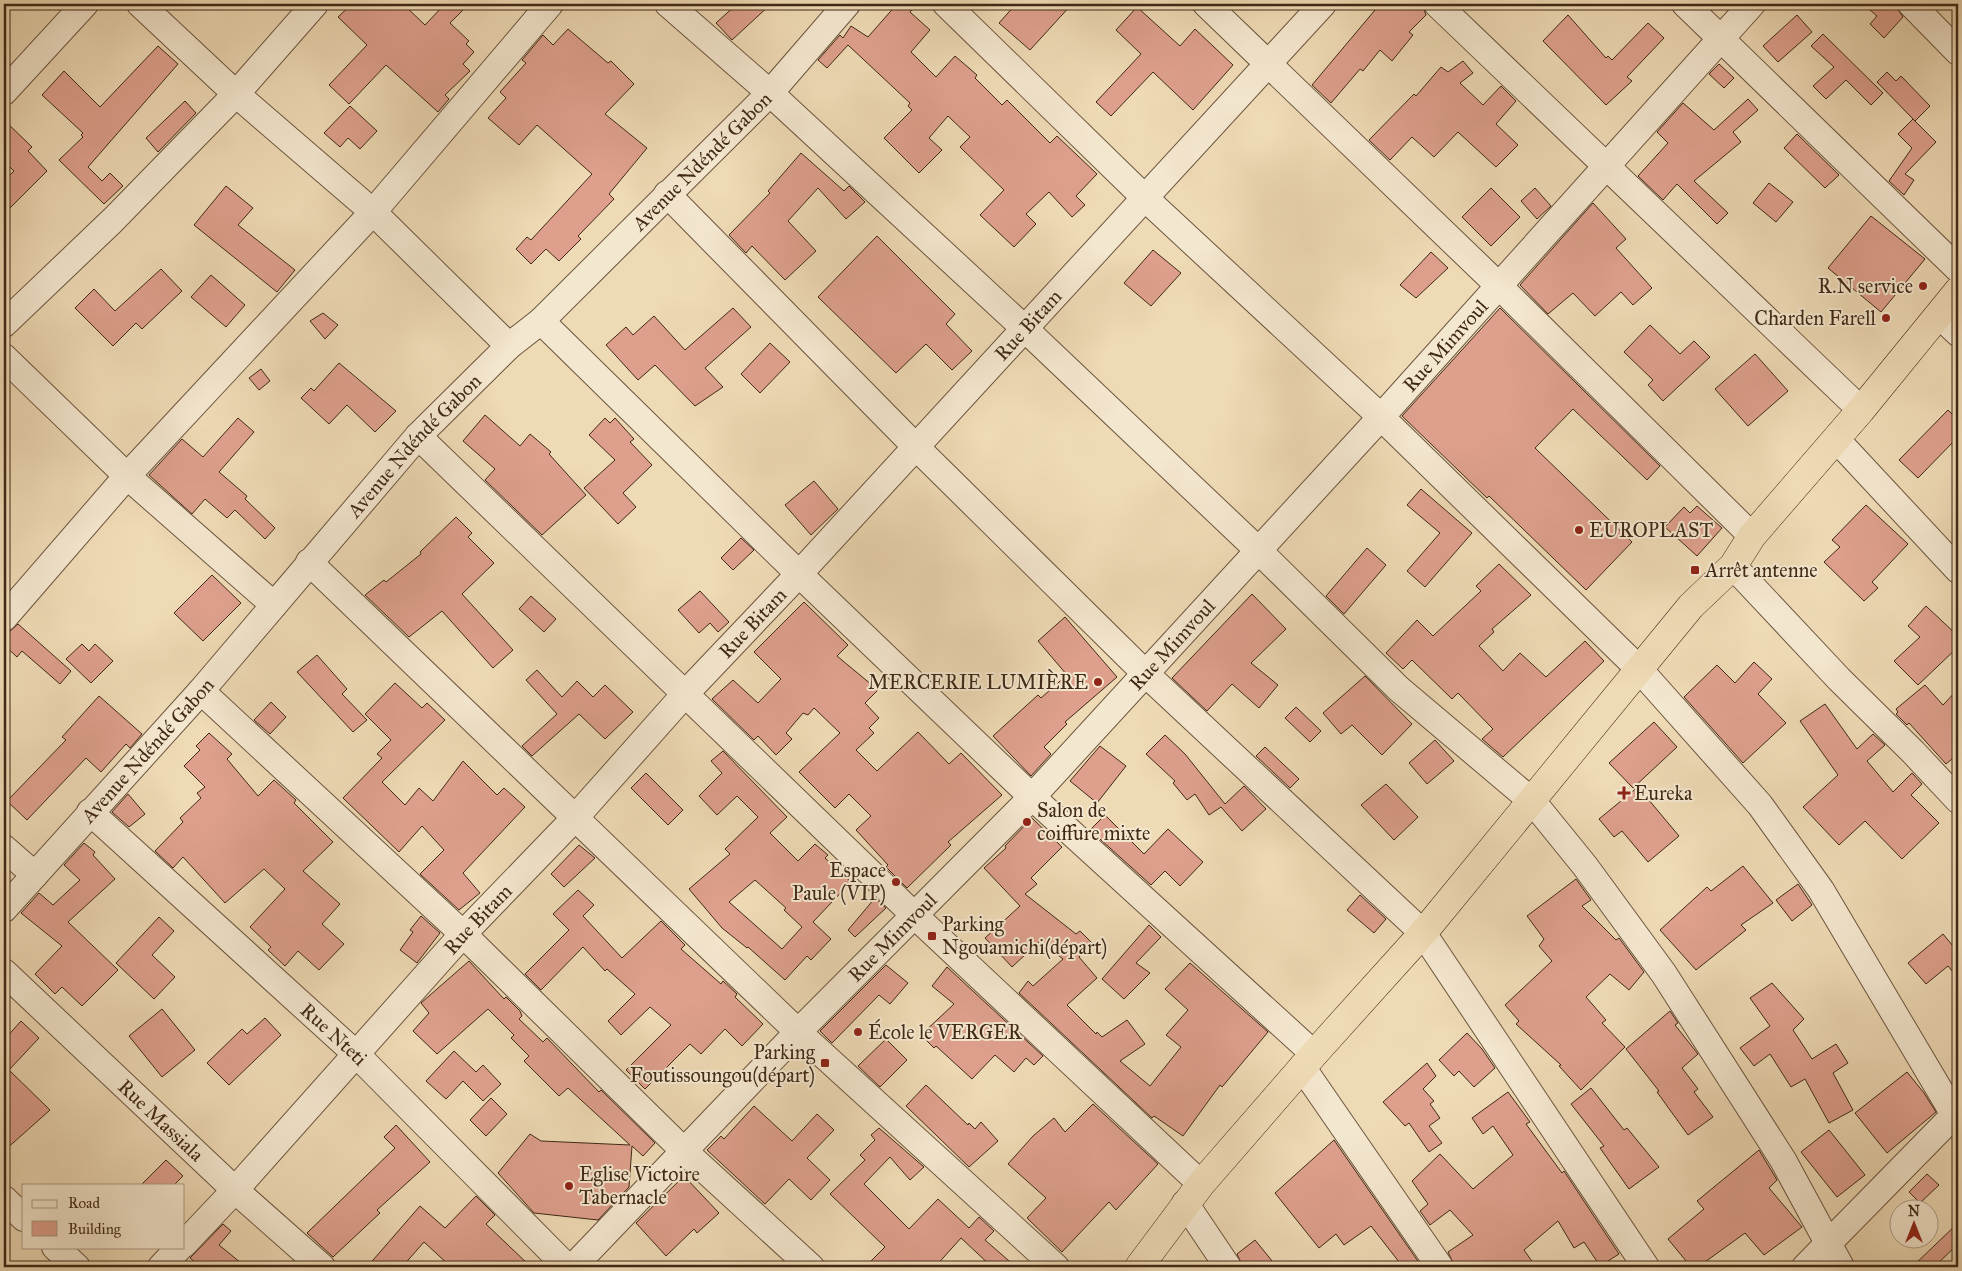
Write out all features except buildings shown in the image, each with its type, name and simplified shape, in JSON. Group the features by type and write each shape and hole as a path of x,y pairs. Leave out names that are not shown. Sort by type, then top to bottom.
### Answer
{"highway":[{"path":"1139,1267 1193,1194 1308,1060 1423,933 1533,802 1691,606 1733,566 1752,536 1861,410 1949,324 1958,291"}],"street":[{"path":"4,92 85,4"},
{"path":"140,4 236,94 373,212 509,346"},
{"path":"4,324 113,220 236,94 315,4"},
{"path":"4,618 79,534 127,476 373,212 550,4"},
{"path":"668,4 770,93 1024,328 1259,551 1399,688 1533,802 1586,866 1664,974 1783,1160 1826,1244 1841,1267"},
{"name":"Avenue Ndéndé Gabon","path":"4,909 90,812 202,691 309,562 418,436 509,346 541,321 770,93 847,4"},
{"path":"946,4 1144,198 1381,417 1639,669 1760,805 1821,890 1957,1115 1805,1267"},
{"path":"1206,4 1269,62 1498,285 1752,536"},
{"name":"Rue Bitam","path":"185,1243 235,1190 463,934 574,819 685,694 799,574 1323,4"},
{"path":"1437,4 1605,167 1861,410"},
{"path":"1685,4 1958,269"},
{"name":"Rue Mimvoul","path":"573,1267 683,1150 913,914 1032,797 1381,417 1752,4"},
{"path":"1911,4 1958,52"},
{"path":"667,194 916,447 1146,674 1423,933 1646,1267"},
{"path":"541,321 799,574 1308,1060 1440,1267"},
{"path":"4,357 127,476 274,605"},
{"path":"418,436 913,914 1193,1194 1228,1267"},
{"path":"1836,439 1958,570"},
{"path":"309,562 574,819 798,1032 1056,1267"},
{"path":"1733,566 1839,679 1913,752 1958,800"},
{"path":"202,691 463,934 683,1150 811,1267"},
{"name":"Rue Nteti","path":"90,812 356,1054 568,1267"},
{"path":"4,848 35,874"},
{"name":"Rue Massiala","path":"4,972 235,1190 322,1267"},
{"path":"4,1199 22,1216"},
{"path":"56,1248 77,1267"},
{"path":"162,1267 179,1248"}],"place":[{"name":"R.N service","path":"1923,286"},
{"name":"Charden Farell","path":"1886,318"},
{"name":"EUROPLAST","path":"1579,530"},
{"name":"Arrêt antenne","path":"1695,570"},
{"name":"MERCERIE LUMIÈRE","path":"1098,682"},
{"name":"Eureka","path":"1624,793"},
{"name":"Salon de coiffure mixte","path":"1027,822"},
{"name":"Espace Paule (VIP)","path":"896,882"},
{"name":"Parking Ngouamichi(départ)","path":"932,936"},
{"name":"École le VERGER","path":"858,1032"},
{"name":"Parking Foutissoungou(départ)","path":"825,1063"},
{"name":"Eglise Victoire Tabernacle","path":"569,1186"}]}
